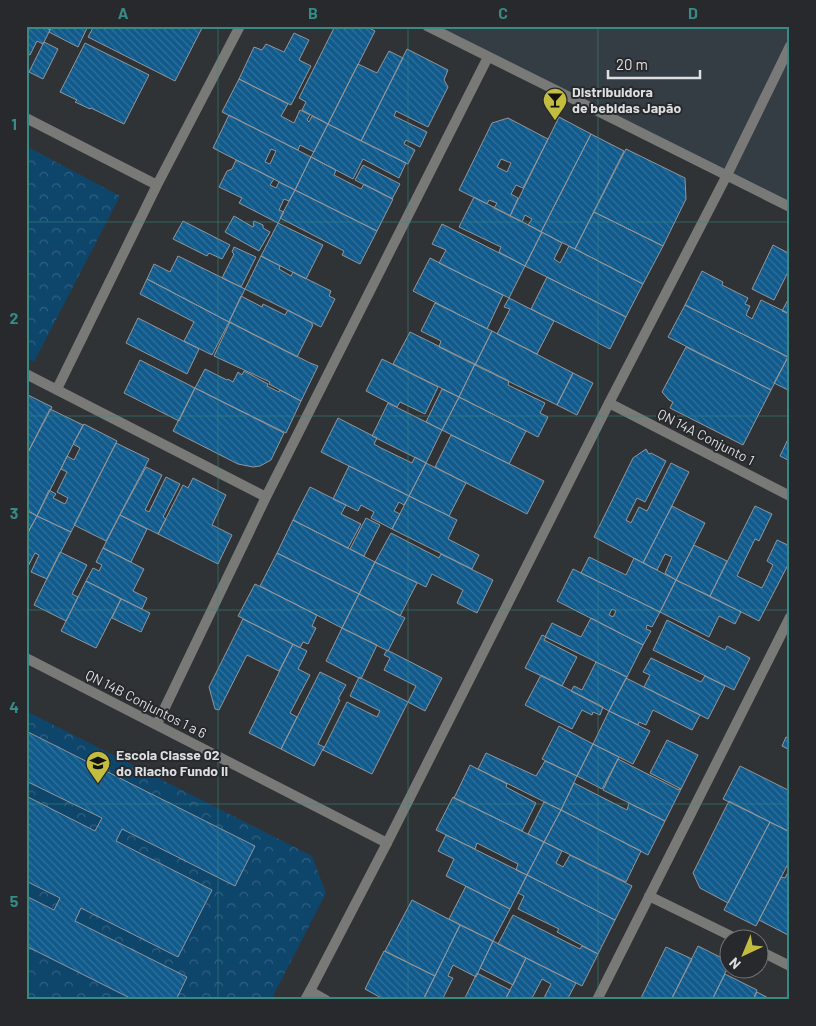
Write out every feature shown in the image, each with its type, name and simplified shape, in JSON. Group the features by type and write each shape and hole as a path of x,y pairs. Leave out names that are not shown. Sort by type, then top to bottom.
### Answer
{"street":[{"path":"57,389 157,185 240,26"},
{"path":"427,26 790,207"},
{"path":"326,1000 307,996 387,843 609,403 727,175 790,46"},
{"path":"157,724 266,497 488,57"},
{"path":"26,118 157,185"},
{"path":"26,374 266,497"},
{"name":"QN 14A Conjunto 1","path":"609,403 790,496"},
{"path":"597,1000 790,617"},
{"name":"QN 14B Conjuntos 1 a 6","path":"26,658 387,843"},
{"path":"649,896 718,930"},
{"path":"768,955 790,966"}],"shaded area":[{"path":"417,26 790,26 790,213 729,182"}],"green space":[{"path":"26,146 120,196 34,362 26,358"},
{"name":"Escola Classe 02 do Riacho Fundo II","path":"26,711 312,856 326,893 271,1000 26,1000"}],"building":[{"path":"26,26 45,26 50,30 43,44 37,41 30,55 26,53"},
{"path":"52,26 88,26 78,47 49,32"},
{"path":"94,26 203,26 175,81 88,37"},
{"path":"335,26 365,26 375,31 328,124 302,110 306,102 299,98"},
{"path":"294,33 309,40 299,60 311,66 291,105 239,79 254,47 262,50 266,44 284,52"},
{"path":"44,42 58,49 43,79 29,72"},
{"path":"85,43 149,75 124,124 75,102 77,100 60,92"},
{"path":"407,49 448,70 444,80 448,87 428,127 396,111 394,116 427,132 420,147 406,140 404,144 415,150 408,164 361,141"},
{"path":"389,51 403,58 361,141 328,124 358,64 377,73"},
{"path":"239,79 288,104 281,116 294,123 300,110 310,115 307,120 309,122 312,116 328,124 314,152 300,145 298,150 222,112"},
{"path":"229,115 311,157 295,190 213,148","holes":["271,149 276,151 270,164 265,162"]},
{"path":"559,117 591,134 541,232 528,225 532,219 525,215 522,222 510,216"},
{"path":"508,118 548,139 523,188 516,185 511,194 518,198 510,216 494,208 497,203 489,200 487,204 459,190 492,123","holes":["501,159 511,163 507,172 497,167"]},
{"path":"328,124 406,163 399,178 363,159 353,179 311,157"},
{"path":"591,134 624,151 575,249 541,232"},
{"path":"626,149 685,178 686,199 663,246 594,212"},
{"path":"311,157 336,170 334,175 361,189 364,184 393,199 377,231 295,190"},
{"path":"236,160 274,179 270,185 276,188 279,182 295,190 289,201 284,199 279,210 284,212 278,223 239,203 242,198 219,187 227,171 232,169"},
{"path":"363,165 400,184 392,199 355,180"},
{"path":"295,190 377,231 360,264 342,255 344,251 280,218"},
{"path":"474,197 542,232 525,266 499,252 501,247 459,227"},
{"path":"594,212 663,246 643,284 575,249"},
{"path":"234,216 253,227 254,221 263,225 263,228 270,232 259,251 225,232"},
{"path":"183,221 230,245 222,259 209,253 207,256 173,239"},
{"path":"278,223 323,245 306,279 261,256"},
{"path":"442,224 525,266 509,298 439,263 446,250 432,244"},
{"path":"542,232 562,243 554,259 560,263 569,246 643,284 626,317 525,266"},
{"path":"773,245 790,254 790,268 774,300 752,289"},
{"path":"234,247 256,257 241,287 222,278 234,254 232,252"},
{"path":"178,256 245,289 229,322 147,279 154,264 170,272"},
{"path":"261,256 280,266 279,269 291,276 293,272 331,291 329,296 335,299 321,327 245,289"},
{"path":"430,258 503,295 487,329 413,291"},
{"path":"702,271 723,282 722,285 748,298 745,304 750,306 746,315 752,319 761,300 790,314 790,353 788,357 685,305"},
{"path":"547,277 626,317 610,349 531,309"},
{"path":"147,279 229,322 212,355 184,341 194,322 140,294"},
{"path":"241,296 262,307 263,304 285,315 288,310 312,323 313,325 297,357 229,322"},
{"path":"790,296 790,314 782,311"},
{"path":"509,298 554,321 537,354 497,334 510,309 504,307"},
{"path":"435,303 492,331 475,365 439,347 441,341 421,331"},
{"path":"685,305 788,357 771,390 668,337"},
{"path":"138,318 199,349 187,374 126,343"},
{"path":"230,322 318,366 301,401 269,384 270,382 214,356"},
{"path":"492,331 573,373 557,405 475,365"},
{"path":"410,332 475,364 459,397 393,364"},
{"path":"686,347 771,390 743,445 670,408 673,402 662,392"},
{"path":"790,356 790,391 774,383"},
{"path":"382,359 438,387 425,414 400,402 397,407 366,391"},
{"path":"140,360 195,388 179,421 124,393"},
{"path":"475,364 509,381 508,385 545,403 540,413 548,417 538,437 459,397"},
{"path":"205,369 233,382 238,372 242,375 244,371 268,384 267,386 279,392 280,390 301,401 286,433 195,388"},
{"path":"573,373 593,383 577,415 557,405"},
{"path":"195,388 284,433 271,460 260,466 253,467 238,464 173,431"},
{"path":"442,389 459,397 442,430 426,422"},
{"path":"26,394 52,407 26,456"},
{"path":"459,397 526,431 509,464 442,430"},
{"path":"388,403 442,430 426,463 372,436"},
{"path":"50,409 83,425 37,516 26,510 26,456"},
{"path":"338,418 377,438 374,444 381,448 412,463 415,457 426,463 409,496 321,452"},
{"path":"84,424 117,441 71,532 37,516 49,490 56,494 53,498 65,504 68,498 57,492 67,472 61,469 67,456 74,460 80,448 73,444"},
{"path":"451,435 544,481 527,514 435,467"},
{"path":"790,435 790,461 780,456"},
{"path":"116,443 149,459 106,541 74,525"},
{"path":"646,449 649,454 651,453 666,461 645,502 637,498 626,520 631,523 639,507 647,511 671,463 689,472 643,563 594,537 633,458"},
{"path":"426,463 466,483 449,516 409,496"},
{"path":"349,466 409,496 404,505 399,502 394,511 400,514 392,529 371,518 374,512 361,505 358,511 333,499"},
{"path":"146,467 162,475 145,510 149,512 166,477 180,484 163,517 166,519 158,534 120,515"},
{"path":"193,478 226,495 212,525 232,535 218,564 158,534 183,485 188,488"},
{"path":"310,487 346,505 341,514 361,524 348,548 293,520"},
{"path":"409,496 457,520 448,539 479,555 472,569 392,529"},
{"path":"672,506 705,523 676,580 665,573 672,557 665,554 657,570 643,563"},
{"path":"755,506 772,514 759,541 755,539 737,576 762,588 773,565 767,561 777,540 790,546 790,561 759,621 710,596"},
{"path":"26,510 37,516 26,536"},
{"path":"120,515 147,529 131,562 103,548"},
{"path":"37,516 71,532 47,579 31,572 39,555 35,553 26,570 26,536"},
{"path":"366,518 380,525 364,556 350,549"},
{"path":"293,520 375,562 359,594 277,553"},
{"path":"391,533 439,558 441,554 493,580 477,613 457,603 463,590 432,574 426,587 375,562"},
{"path":"694,545 727,561 710,596 676,580"},
{"path":"103,548 144,569 133,591 147,598 142,609 86,581 93,568 99,571 102,565 96,562"},
{"path":"60,552 87,565 72,594 78,597 66,621 34,605"},
{"path":"277,553 359,594 342,628 260,586"},
{"path":"589,557 626,575 634,558 676,580 660,612 581,573"},
{"path":"375,562 417,583 400,616 359,594"},
{"path":"573,569 660,612 652,627 647,625 646,629 651,631 643,645 557,601","holes":["612,609 616,611 613,617 609,615"]},
{"path":"676,580 741,612 735,624 719,616 709,637 660,612"},
{"path":"86,581 121,599 96,648 61,631"},
{"path":"255,584 317,615 312,626 316,628 308,644 303,642 300,648 238,616"},
{"path":"359,594 405,618 388,651 342,628"},
{"path":"121,599 150,613 141,632 112,618"},
{"path":"591,618 643,645 627,677 545,637 552,623 581,637"},
{"path":"243,619 293,644 279,671 247,655 219,710 215,709 209,687"},
{"path":"667,620 725,650 727,646 750,658 734,690 653,650"},
{"path":"342,628 377,645 361,679 326,661"},
{"path":"542,635 546,637 544,640 577,657 562,686 525,668"},
{"path":"293,644 307,651 298,669 310,675 290,713 297,717 281,749 249,733"},
{"path":"387,650 442,678 425,711 408,702 416,686 384,670 390,658 384,655"},
{"path":"651,658 701,682 705,676 725,686 708,719 644,687 650,675 643,672"},
{"path":"596,662 627,677 609,711 571,691 574,686 582,690"},
{"path":"320,672 346,685 318,744 324,747 314,766 281,749"},
{"path":"541,675 603,707 600,715 593,712 592,715 582,710 572,729 525,705"},
{"path":"359,677 408,702 372,774 323,750 347,702 377,717 380,711 350,696"},
{"path":"626,678 700,715 692,730 653,710 646,725 639,722 638,725 609,711"},
{"path":"609,711 650,731 633,764 593,744"},
{"path":"559,726 593,744 577,776 542,759"},
{"path":"26,731 255,846 235,886 122,829 116,841 212,890 178,957 81,908 75,921 187,977 176,1000 134,1000 26,946 26,896 54,910 60,898 26,881 26,796 95,831 102,818 26,781"},
{"path":"786,737 790,739 790,750 782,746"},
{"path":"667,740 698,755 681,789 650,773"},
{"path":"593,744 619,757 602,789 577,776"},
{"path":"486,753 536,776 545,761 577,776 561,810 478,769"},
{"path":"618,759 679,790 681,789 665,821 603,790"},
{"path":"470,765 507,784 506,787 536,803 522,831 454,798"},
{"path":"740,766 790,791 790,832 723,799"},
{"path":"574,783 627,810 629,803 665,821 648,855 561,810"},
{"path":"453,797 544,842 527,875 516,870 518,864 477,843 475,849 436,830"},
{"path":"729,801 770,822 728,903 700,888 693,873"},
{"path":"544,802 561,810 544,842 528,834"},
{"path":"561,810 641,851 626,882 544,842"},
{"path":"770,822 790,832 790,860 756,926 724,910"},
{"path":"446,835 527,875 510,909 446,876 454,859 438,851"},
{"path":"544,842 562,851 556,863 563,867 570,855 632,886 615,920 527,875"},
{"path":"790,868 790,936 759,920 781,877 785,878"},
{"path":"527,875 615,920 598,954 557,932 559,929 518,909 524,896 518,893"},
{"path":"466,886 510,909 493,941 449,919"},
{"path":"412,900 460,925 435,976 385,951"},
{"path":"513,915 580,949 582,946 598,954 582,986 498,944"},
{"path":"460,925 493,941 476,977 453,965 448,976 453,978 442,1000 423,1000"},
{"path":"493,941 526,958 513,985 480,968"},
{"path":"698,946 718,956 718,978 723,978 712,1000 671,1000"},
{"path":"666,947 692,959 671,1000 640,1000"},
{"path":"384,951 435,976 423,1000 385,1000 365,989"},
{"path":"526,958 576,983 567,1000 543,1000 551,984 542,979 531,1000 505,1000"},
{"path":"477,973 510,990 505,1000 464,1000"},
{"path":"723,978 733,978 757,990 753,1000 712,1000"},
{"path":"757,992 772,1000 753,1000"}],"place":[{"name":"Distribuidora de bebidas Japão","path":"555,121"},
{"name":"Escola Classe 02 do Riacho Fundo II","path":"98,784"}]}
